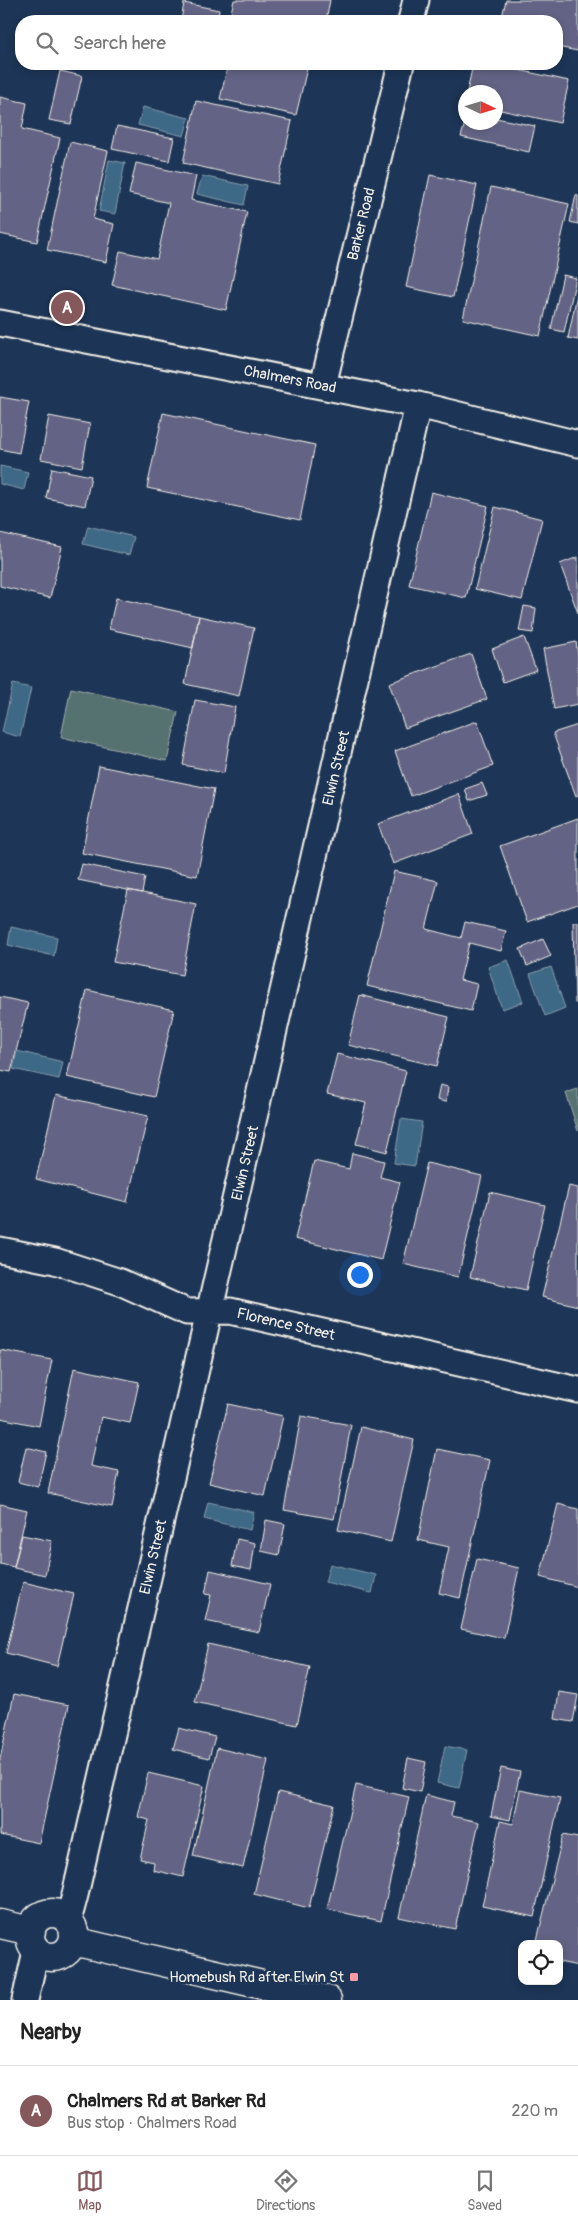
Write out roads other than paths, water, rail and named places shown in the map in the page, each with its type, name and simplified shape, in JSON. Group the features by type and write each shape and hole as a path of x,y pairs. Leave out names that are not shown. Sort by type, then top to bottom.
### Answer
{"main road":[{"path":"35,1942 34,1923 44,1915 52,1913 68,1929 327,2000"},
{"path":"0,1924 35,1942 50,1957 61,1955 70,1948 68,1929"}],"street":[{"path":"412,15 416,0"},
{"name":"Barker Road","path":"323,386 400,70"},
{"name":"Chalmers Road","path":"0,323 418,405 578,444"},
{"name":"Elwin Street","path":"68,1929 418,405"},
{"name":"Florence Street","path":"0,1250 55,1261 120,1282 187,1312 230,1311 578,1390"},
{"path":"25,2000 34,1960 35,1942"}],"water":[{"path":"143,107 189,118 184,136 138,125"},
{"path":"109,160 125,163 115,214 99,211"},
{"path":"202,176 248,186 244,205 197,194"},
{"path":"0,466 28,472 24,490 0,484"},
{"path":"88,526 134,537 129,555 83,544"},
{"path":"13,684 31,688 20,737 2,732"},
{"path":"11,927 57,937 54,956 8,945"},
{"path":"508,960 523,1002 502,1009 488,967"},
{"path":"551,967 565,1008 545,1016 530,974"},
{"path":"17,1051 63,1062 59,1079 13,1069"},
{"path":"401,1119 422,1122 415,1166 394,1163"},
{"path":"208,1502 254,1512 250,1530 204,1519"},
{"path":"330,1564 376,1575 372,1593 325,1582"},
{"path":"445,1746 467,1750 459,1788 437,1783"}],"place":[{"name":"Chalmers Rd at Barker Rd","path":"67,308"},
{"name":"Homebush Rd after Elwin St","path":"354,1977"}]}
